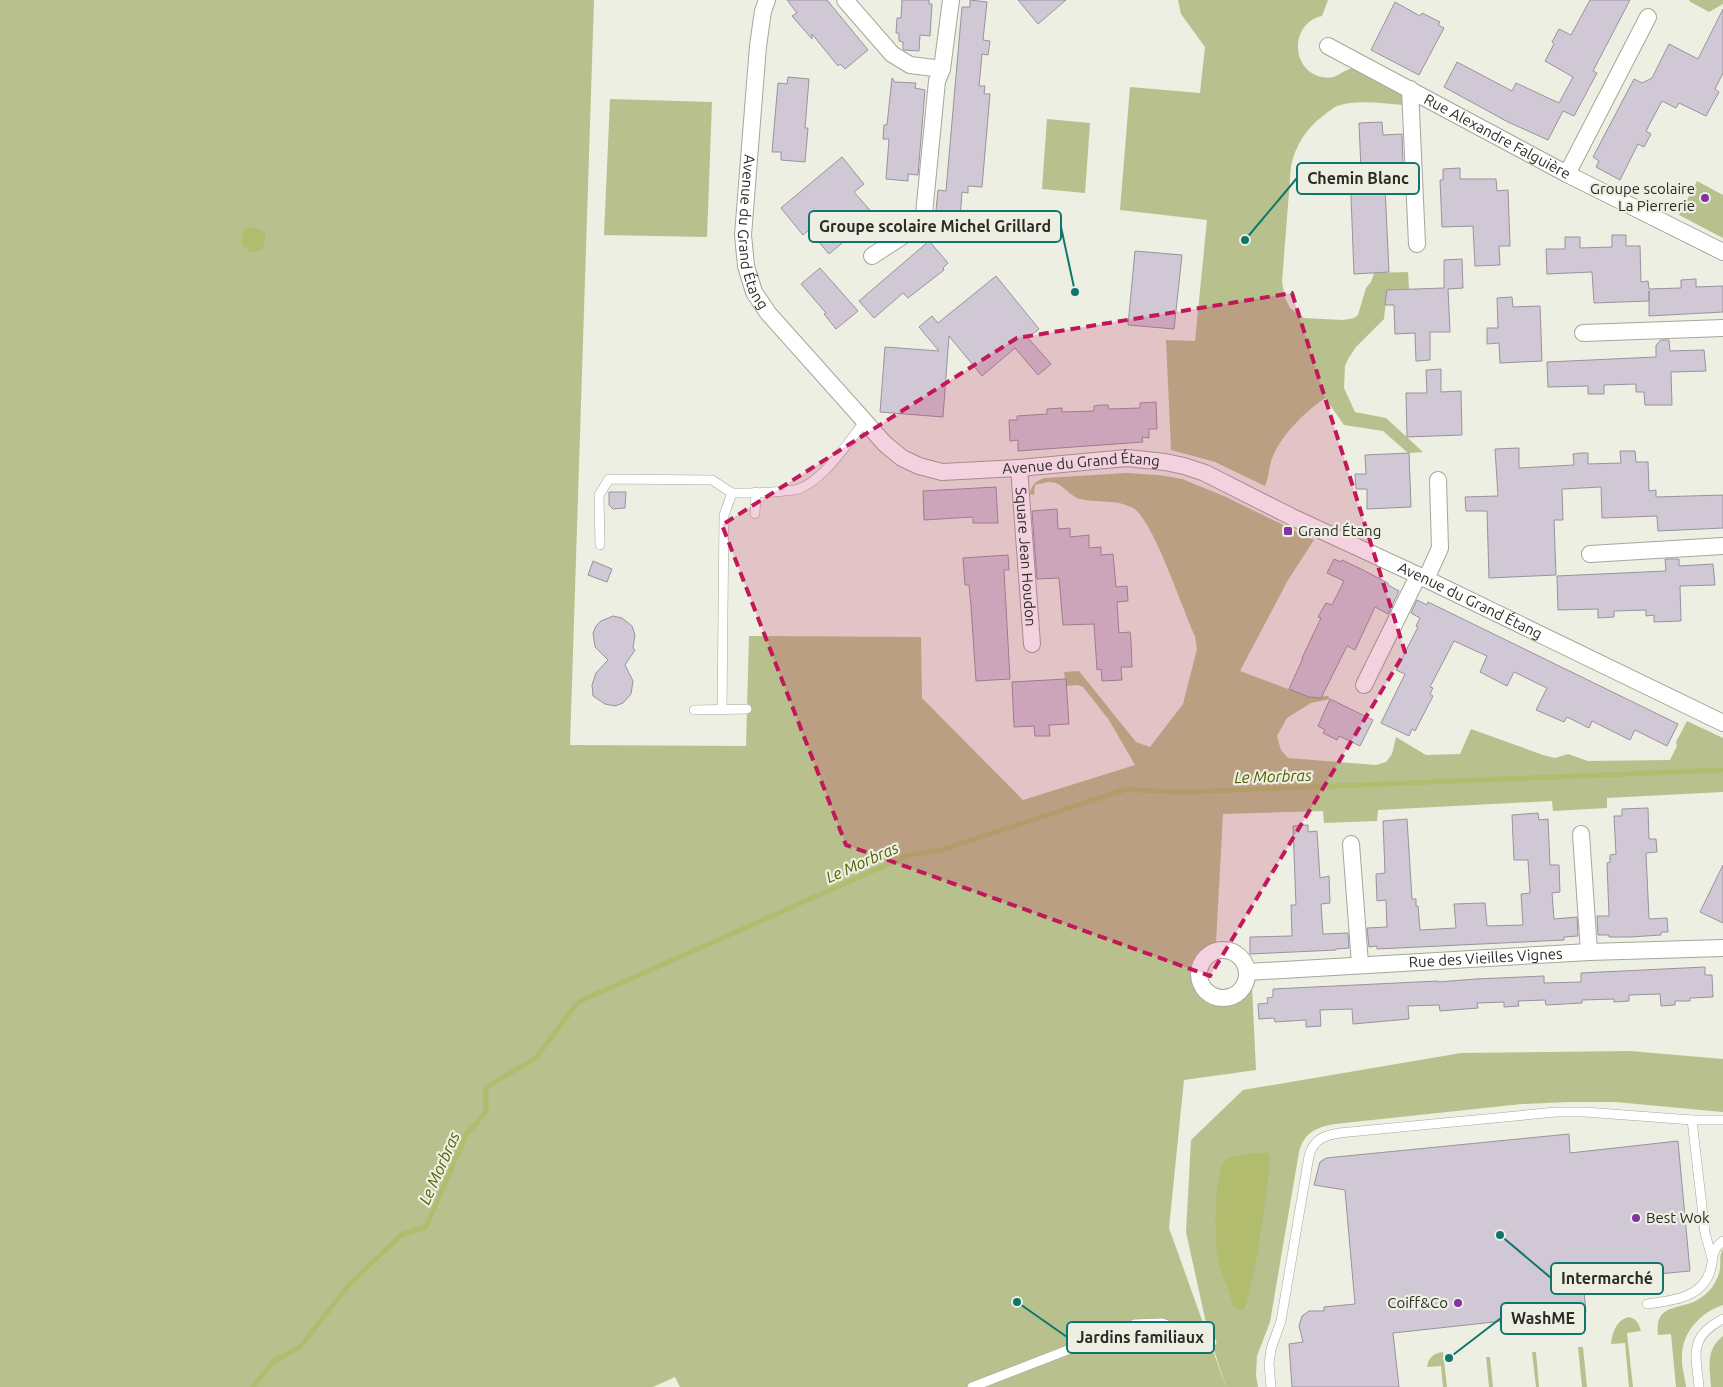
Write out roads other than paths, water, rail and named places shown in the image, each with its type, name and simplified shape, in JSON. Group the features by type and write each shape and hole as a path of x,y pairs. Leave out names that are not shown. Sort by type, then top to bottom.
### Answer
{"street":[{"name":"Avenue du Grand Étang","path":"767,0 763,12 758,46 743,235 746,266 754,292 768,313 885,444 902,458 919,466 942,472 1019,468 1127,458 1184,466 1205,473 1292,517 1422,577 1723,723"},
{"path":"845,0 892,54 910,65 942,69"},
{"path":"872,256 918,226 924,214 937,81 942,69 951,0"},
{"path":"1567,174 1648,17"},
{"name":"Rue Alexandre Falguière","path":"1328,46 1567,174 1723,252"},
{"path":"1410,89 1417,244"},
{"path":"1583,333 1723,328"},
{"name":"Square Jean Houdon","path":"1019,468 1032,644"},
{"path":"1364,685 1422,577 1440,548 1438,480"},
{"path":"1590,554 1723,546"},
{"path":"1581,834 1590,952"},
{"path":"1351,844 1360,964"},
{"name":"Rue des Vieilles Vignes","path":"1247,972 1590,952 1723,948"}],"lane":[{"path":"600,545 599,495 609,479 712,480 732,493 795,490 809,484 822,475 866,421"},
{"path":"755,514 756,492"},
{"path":"722,710 724,515 732,493"},
{"path":"694,710 747,709"},
{"path":"1271,1387 1270,1349 1281,1321 1309,1156 1312,1145 1318,1139 1339,1133 1556,1112 1584,1112 1720,1121"},
{"path":"1692,1120 1705,1233 1712,1258"},
{"path":"1647,1304 1682,1298 1696,1291 1703,1285 1708,1276 1714,1250 1723,1241"},
{"path":"1699,1387 1695,1362 1697,1345 1705,1331 1723,1319"},
{"path":"972,1387 1135,1324 1162,1323 1212,1342"}],"waterway":[{"name":"Le Morbras","path":"253,1387 274,1361 300,1347 349,1285 401,1235 426,1227 466,1135 486,1112 486,1087 536,1058 578,1002 909,855 941,850 1127,789 1189,792 1723,770"}],"place":[{"name":"Groupe scolaire La Pierrerie","path":"1705,198"},
{"name":"Chemin Blanc","path":"1245,240"},
{"name":"Groupe scolaire Michel Grillard","path":"1075,292"},
{"name":"Grand Étang","path":"1288,531"},
{"name":"Best Wok","path":"1636,1218"},
{"name":"Intermarché","path":"1500,1235"},
{"name":"Jardins familiaux","path":"1017,1302"},
{"name":"Coiff&Co","path":"1458,1303"},
{"name":"WashME","path":"1449,1358"}]}
